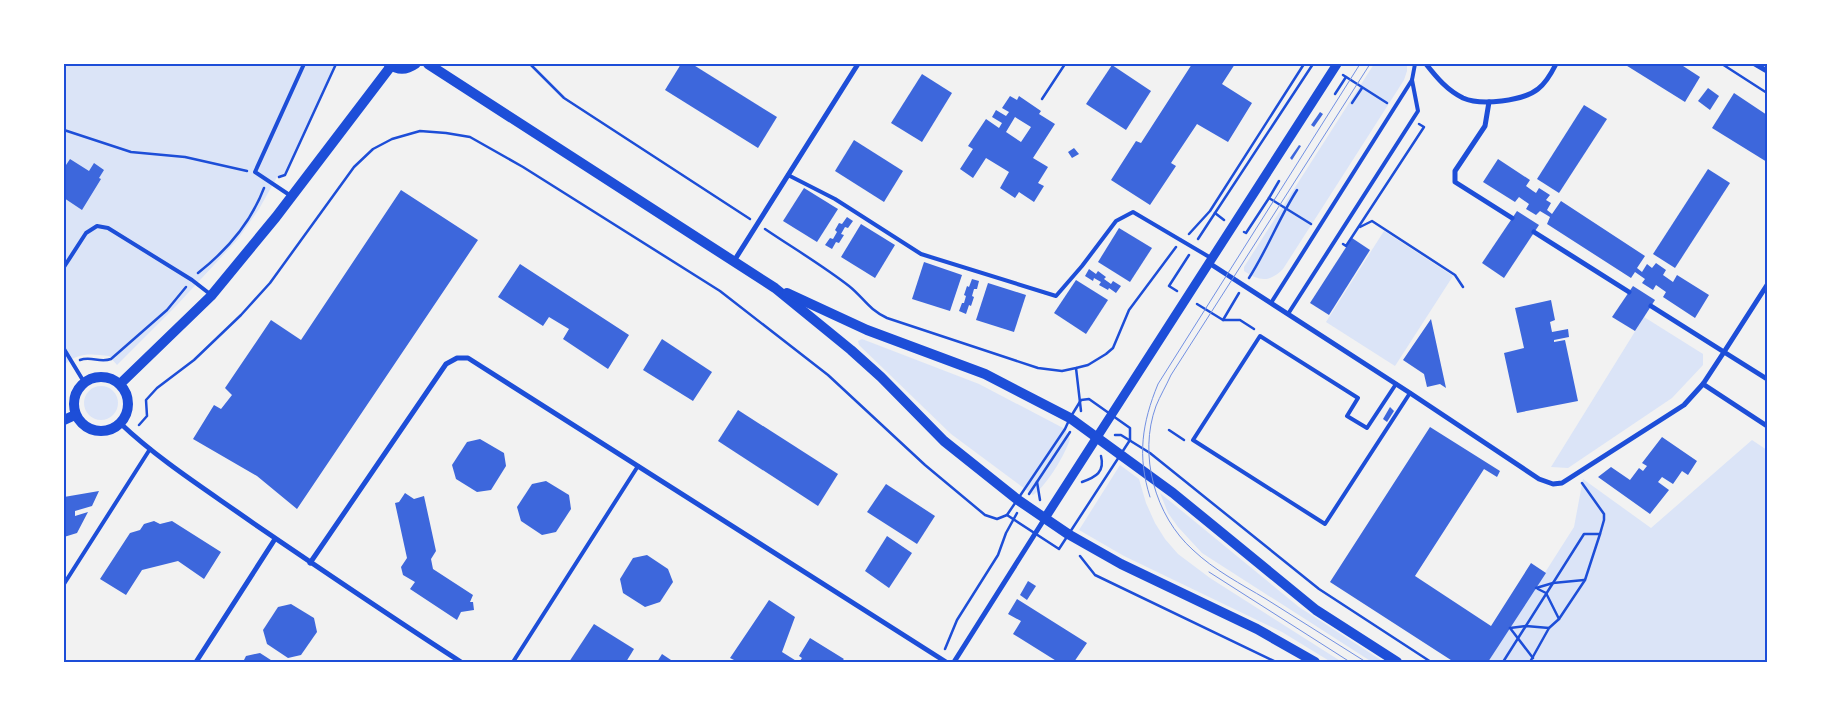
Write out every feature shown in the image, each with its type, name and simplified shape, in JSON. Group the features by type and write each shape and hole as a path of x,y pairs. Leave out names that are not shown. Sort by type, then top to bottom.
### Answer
{"main road":[{"path":"428,64 775,288 863,361 944,441 1012,496 1068,534 1121,564 1257,629 1315,662"},
{"path":"120,384 211,296 276,217 390,65"},
{"path":"775,288 867,330 985,374 1076,422 1172,493 1316,610 1397,662"},
{"path":"96,377 108,377 120,384 126,393 128,403 126,414 120,423 109,430 96,431 84,425 75,415 73,403 76,391 84,382 96,377"},
{"path":"64,420 75,415"}],"street":[{"path":"390,65 404,70 416,64"},
{"path":"734,261 858,64"},
{"path":"1426,64 1447,88 1465,99 1489,102 1523,98 1539,89 1556,64"},
{"path":"1755,64 1767,72"},
{"path":"954,662 1335,66"},
{"path":"1489,102 1485,126 1455,171 1455,182 1512,218"},
{"path":"1534,232 1629,292"},
{"path":"1210,261 1244,286 1539,479 1553,484 1562,483 1684,404 1703,384 1767,285"},
{"path":"1651,306 1767,379"},
{"path":"310,563 446,364 457,358 468,358 946,662"},
{"path":"1703,384 1767,426"},
{"path":"120,423 150,449 275,539 461,662"},
{"path":"196,662 275,539"}],"lane":[{"path":"291,196 255,172 304,64"},
{"path":"1288,314 1418,111 1412,80 1415,64"},
{"path":"1270,303 1412,80"},
{"path":"788,175 835,199 921,254 1056,296 1082,266 1116,221 1133,212 1182,241 1210,261"},
{"path":"64,267 86,233 98,226 108,228 192,280 211,296"},
{"path":"1396,384 1367,428 1347,416 1358,398 1260,336 1193,440 1325,524 1410,393"},
{"path":"64,349 84,382"},
{"path":"64,584 150,449"},
{"path":"513,662 638,466"}],"path":[{"path":"74,364 85,358 105,361 111,359 167,310 199,272 212,262 242,228 258,205 267,180 285,174 336,64"},
{"path":"530,64 564,98 850,287 866,305 887,318 1038,368 1062,371 1088,366 1113,348 1129,310 1153,276 1210,211 1304,64"},
{"path":"1042,99 1064,64"},
{"path":"1722,64 1767,93"},
{"path":"1335,66 1346,77 1394,108"},
{"path":"1335,94 1346,77"},
{"path":"1352,103 1362,88"},
{"path":"1412,120 1424,127"},
{"path":"64,130 131,152 185,157 255,172"},
{"path":"139,425 146,416 146,400 157,388 194,360 241,315 270,283 354,167 373,149 392,139 420,131 446,132 470,137 523,167 720,291 828,375 925,465 985,515 997,519 1007,515"},
{"path":"1268,198 1279,181"},
{"path":"1260,336 1255,330 1240,320 1223,320 1259,263 1297,190"},
{"path":"1358,227 1372,221 1455,274 1463,287"},
{"path":"1037,482 1082,414 1076,368"},
{"path":"1169,430 1184,440 1193,440"},
{"path":"1097,436 1121,434 1150,453 1318,589 1431,662"},
{"path":"1530,662 1549,628 1559,619 1585,580 1604,520 1604,514 1576,474"},
{"path":"940,658 957,620 998,554 1013,519"},
{"path":"1503,662 1584,534 1600,534"},
{"path":"1559,619 1546,593 1536,588 1553,583 1585,580"},
{"path":"1533,658 1510,628 1526,626 1549,628"}],"shaded area":[{"path":"64,64 336,64 285,175 277,177 259,209 238,239 176,306 117,365 109,356 91,355 74,358 64,365"},
{"path":"1374,64 1407,64 1404,80 1283,269 1273,277 1264,279 1254,277 1244,271 1244,267"},
{"path":"1384,231 1453,276 1395,366 1326,322"},
{"path":"1644,317 1703,354 1703,365 1672,398 1568,468 1551,467"},
{"path":"862,339 979,384 1065,429 1070,439 1068,446 1050,477 1033,495 951,434 859,345 858,341"},
{"path":"101,386 108,387 113,391 117,396 117,410 113,415 108,419 101,420 94,419 89,415 85,410 84,403 85,396 89,391 94,387"},
{"path":"1752,440 1767,450 1767,662 1488,662 1574,527 1583,479 1651,528"},
{"path":"1120,465 1139,479 1146,503 1155,523 1165,539 1178,554 1210,578 1342,662 1331,662 1282,632 1124,556 1079,530"},
{"path":"1160,493 1299,607 1384,662 1372,662 1202,553 1168,513"}],"building":[{"path":"681,64 692,64 777,117 758,148 665,90"},
{"path":"1192,64 1235,64 1222,84 1252,103 1228,142 1197,124 1171,163 1176,166 1150,205 1111,180 1136,141 1141,143"},
{"path":"1624,64 1680,64 1700,77 1685,102"},
{"path":"1112,65 1151,91 1126,130 1086,104"},
{"path":"922,74 952,93 922,142 891,123"},
{"path":"1708,88 1719,96 1710,110 1698,101"},
{"path":"1734,93 1767,115 1767,162 1712,128"},
{"path":"1010,96 1017,100 1019,96 1041,111 1039,114 1055,124 1033,158 1048,167 1038,183 1044,186 1034,202 1019,192 1015,198 1000,188 1009,172 986,158 973,178 960,169 973,149 968,146 986,119 999,128 1002,123 992,117 996,110 1006,116 1009,112 1002,108","holes":["1015,117 1031,127 1021,142 1006,132"]},
{"path":"1584,105 1607,119 1559,193 1537,179"},
{"path":"1320,112 1323,114 1314,127 1311,125"},
{"path":"854,140 903,171 884,202 835,171"},
{"path":"1299,145 1301,146 1292,160 1290,158"},
{"path":"1074,148 1079,154 1072,158 1068,152"},
{"path":"70,159 89,171 94,163 104,170 99,178 101,179 82,210 64,198 64,168"},
{"path":"1498,159 1530,180 1526,186 1533,191 1536,193 1539,188 1550,195 1546,200 1551,203 1547,210 1552,214 1561,201 1645,256 1637,268 1642,272 1647,264 1652,268 1656,263 1666,270 1663,275 1673,282 1677,275 1709,295 1695,318 1663,297 1666,292 1656,285 1653,290 1642,283 1645,279 1635,272 1631,278 1547,224 1550,217 1540,211 1536,215 1526,209 1529,204 1519,197 1515,202 1483,182"},
{"path":"1708,169 1730,183 1675,268 1653,254"},
{"path":"804,188 838,209 817,242 783,221"},
{"path":"401,190 478,240 297,509 257,476 193,439 214,405 221,409 232,395 225,388 271,320 301,340"},
{"path":"1517,211 1539,225 1504,278 1482,263"},
{"path":"847,217 853,221 848,228 845,227 841,234 844,235 839,243 836,242 832,249 825,245 830,238 833,239 839,223 842,224"},
{"path":"861,224 895,245 875,278 841,257"},
{"path":"1119,228 1152,248 1130,282 1098,262"},
{"path":"1352,238 1370,250 1329,315 1310,303"},
{"path":"924,262 962,275 950,311 912,299"},
{"path":"520,264 629,335 608,369 563,339 569,329 549,317 543,326 498,297"},
{"path":"1089,269 1096,274 1098,271 1111,284 1113,281 1121,286 1116,293 1109,288 1108,290 1099,285 1101,282 1094,278 1093,281 1085,276"},
{"path":"972,279 979,281 977,289 974,289 971,306 969,305 966,314 959,311 962,303 964,303 967,286 969,287"},
{"path":"1076,280 1108,300 1086,334 1054,313"},
{"path":"988,283 1026,295 1014,332 976,320"},
{"path":"1633,286 1655,300 1635,331 1612,317"},
{"path":"1551,300 1555,320 1550,322 1552,332 1568,329 1569,337 1554,340 1554,342 1565,340 1578,401 1517,413 1504,353 1524,348 1515,308"},
{"path":"1431,319 1446,388 1440,384 1427,387 1424,374 1403,360"},
{"path":"662,339 712,372 693,401 643,370"},
{"path":"1390,407 1394,411 1387,422 1383,419"},
{"path":"738,410 838,474 818,506 718,441"},
{"path":"1430,427 1500,471 1497,477 1484,469 1415,576 1491,626 1531,563 1546,573 1488,662 1454,662 1330,582"},
{"path":"1662,437 1697,461 1688,475 1682,471 1673,484 1662,477 1658,482 1669,490 1650,514 1598,477 1611,467 1630,480 1639,468 1643,471 1647,466 1642,463"},
{"path":"480,439 504,453 506,466 491,490 477,492 456,479 452,465 467,442"},
{"path":"546,481 569,495 571,509 556,532 542,535 521,521 517,507 532,484"},
{"path":"886,484 935,516 917,544 867,512"},
{"path":"99,491 92,506 75,511 75,516 88,512 77,533 64,537 64,497"},
{"path":"405,493 414,499 424,496 436,551 431,559 433,569 473,595 470,602 473,602 474,610 461,612 457,620 410,589 415,582 403,575 401,567 407,558 395,503 399,502"},
{"path":"154,521 160,524 172,521 221,552 204,579 178,561 142,570 126,595 100,579 130,533 140,530 144,524"},
{"path":"887,536 912,553 889,588 865,571"},
{"path":"647,555 668,569 673,582 660,602 645,607 623,593 620,579 633,558"},
{"path":"1028,581 1036,586 1027,600 1020,595"},
{"path":"1017,599 1087,643 1074,662 1058,662 1013,634 1021,621 1008,614"},
{"path":"769,600 795,617 782,652 798,662 738,662 730,658"},
{"path":"291,604 314,618 317,632 301,655 288,658 267,644 263,630 278,607"},
{"path":"594,624 634,649 626,662 569,662"},
{"path":"810,638 844,659 841,662 799,662 802,658 799,656"},
{"path":"260,653 274,662 243,662 246,656"},
{"path":"662,654 674,662 657,662"}],"tram line":[{"path":"1150,497 1144,468 1143,440 1148,412 1158,384 1360,64"},
{"path":"1366,662 1228,576 1193,550 1180,536 1160,502 1150,464 1149,444 1156,406 1171,375 1370,64"},
{"path":"1209,572 1350,662"}]}
